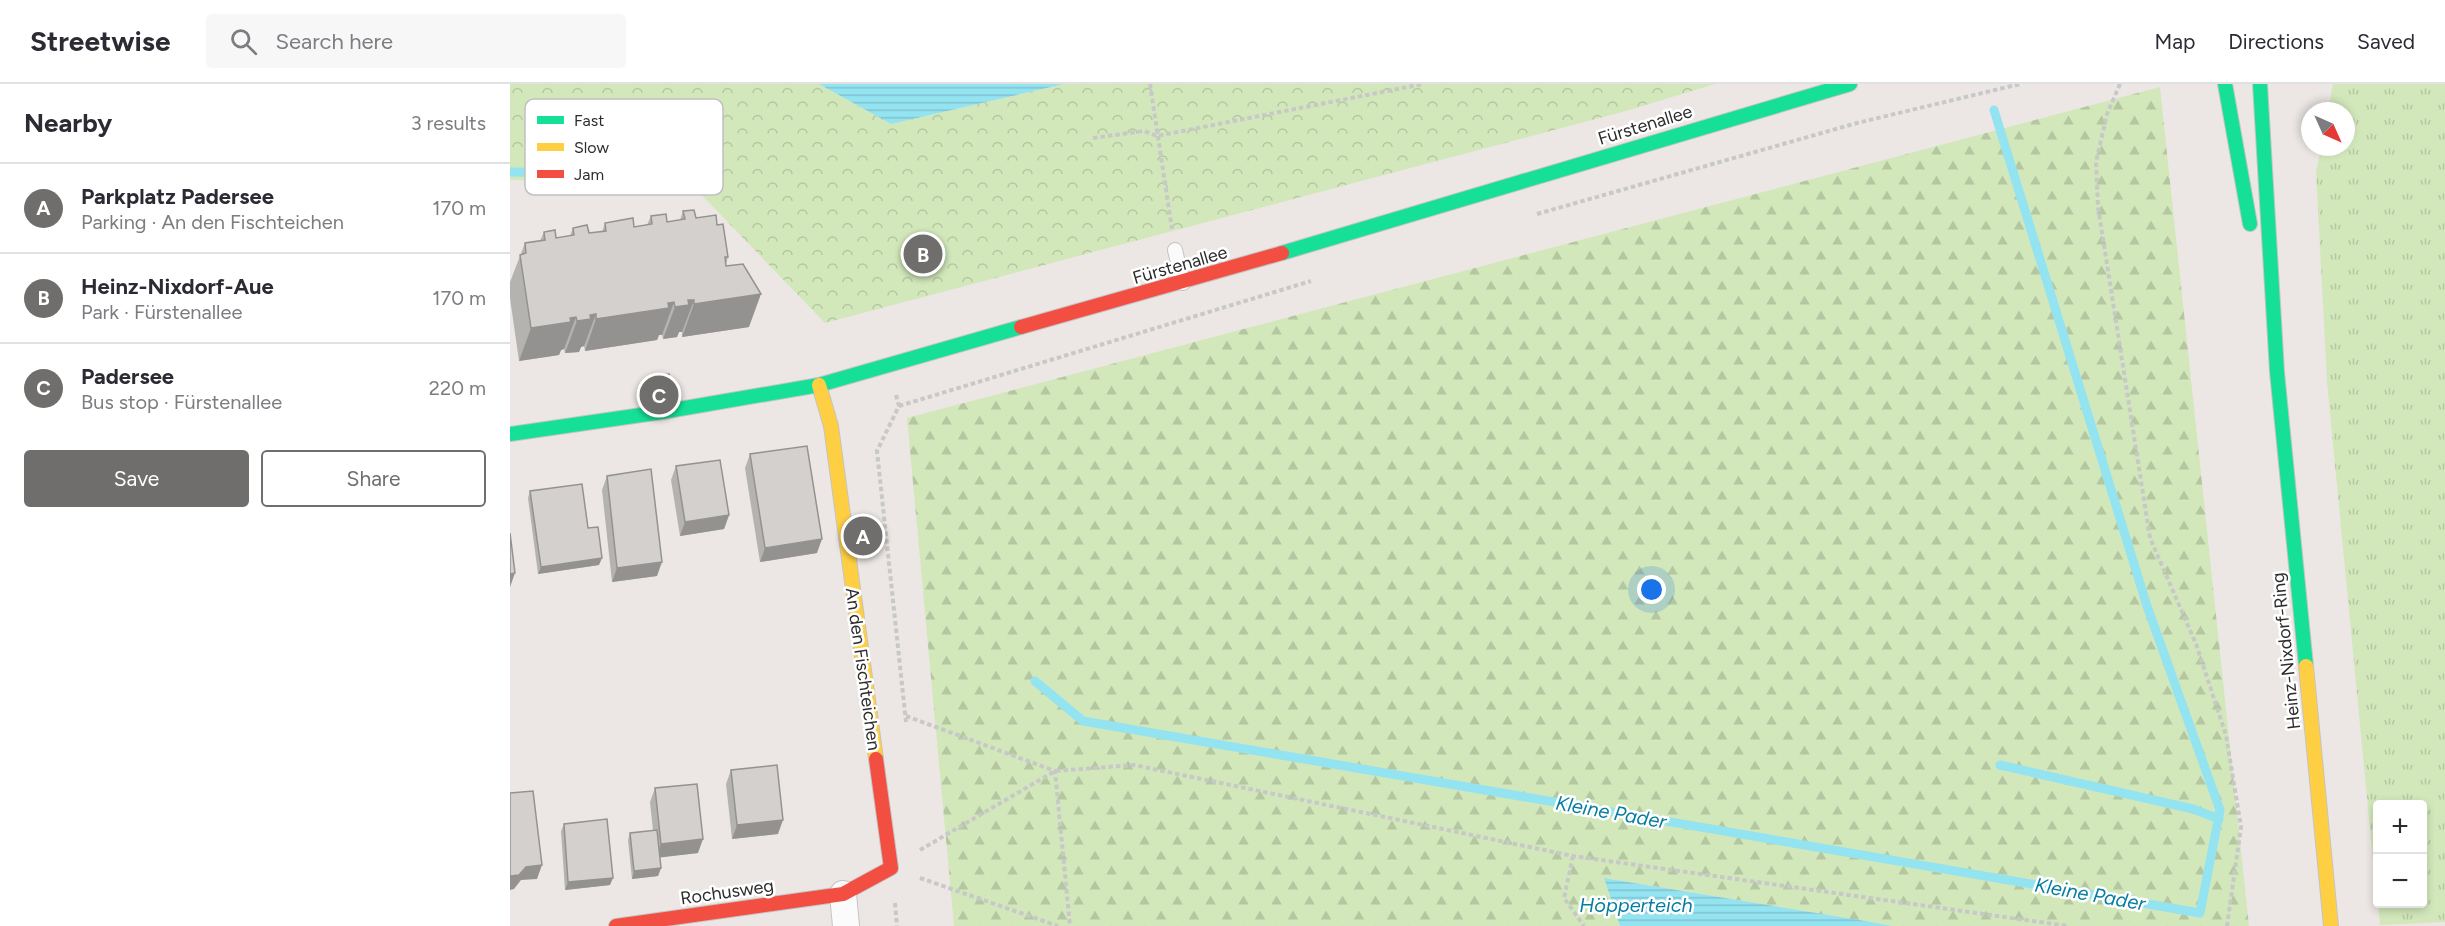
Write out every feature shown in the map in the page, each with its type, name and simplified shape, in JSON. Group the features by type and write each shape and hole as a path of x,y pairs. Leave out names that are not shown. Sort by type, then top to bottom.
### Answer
{"street":[{"name":"Fürstenallee","path":"510,434 662,412 819,385 1183,283 1850,84"},
{"path":"2225,84 2252,234"},
{"name":"Heinz-Nixdorf-Ring","path":"2260,84 2277,372 2331,926"},
{"name":"Heinz-Nixdorf-Ring","path":"2256,257 2277,372"},
{"name":"An den Fischteichen","path":"819,385 831,426 891,868"},
{"path":"846,926 843,894 891,868"},
{"name":"Rochusweg","path":"616,926 843,894"}],"lane":[{"path":"1175,250 1183,283"}],"path":[{"path":"1150,84 1175,250"},
{"path":"1093,138 1144,130 1157,136 1424,84"},
{"path":"1535,214 1857,123 2020,84"},
{"path":"2120,84 2107,114 2096,162 2098,207 2150,538 2196,644 2226,735 2241,827 2227,926"},
{"path":"899,406 1321,278"},
{"path":"907,716 1055,771 1134,765 1573,856 2068,926"},
{"path":"891,868 1055,771"},
{"path":"1055,771 1070,926"},
{"path":"1573,856 1564,898 1584,926"},
{"path":"891,868 1058,926"}],"green space":[{"path":"510,84 819,84 891,124 1064,84 1715,84 1626,111 825,323 702,195 723,195 723,99 525,99 525,180 510,180"},
{"path":"2333,84 2445,84 2445,922 2380,925 2378,908 2427,908 2427,800 2373,800 2373,860 2327,382 2316,172 2319,156 2355,156 2355,102 2330,102"},
{"path":"2160,87 2249,926 1893,926 1604,878 1620,926 954,926 907,418"}],"water":[{"path":"819,84 1064,84 891,124"},
{"name":"Höpperteich","path":"1604,878 1865,921 1893,926 1620,926"}],"building":[{"path":"694,210 696,218 716,215 717,225 723,224 728,257 725,257 726,266 743,264 761,294 694,304 694,300 688,300 689,305 675,307 674,302 668,303 669,308 596,319 596,314 590,315 591,319 577,321 576,317 570,318 571,322 531,328 520,255 526,253 525,243 545,240 544,232 555,230 556,238 574,235 573,228 587,225 589,233 606,231 605,223 633,218 634,227 652,224 651,216 666,214 667,222 685,219 683,211"},
{"path":"669,374 670,381 651,384 651,377"},
{"path":"807,446 822,539 765,548 750,454"},
{"path":"720,460 729,515 685,522 676,466"},
{"path":"651,469 662,562 617,568 607,476"},
{"path":"582,484 588,528 598,527 602,558 541,567 530,491"},
{"path":"510,533 515,573 510,574"},
{"path":"777,765 783,820 737,825 731,770"},
{"path":"697,784 703,839 661,844 655,788"},
{"path":"533,791 542,865 526,867 519,875 510,876 510,793"},
{"path":"607,819 613,878 568,882 564,824"},
{"path":"657,830 661,868 634,871 630,833"}],"waterway":[{"name":"Kleine Pader","path":"1035,681 1083,721 2200,913 2220,810 2147,606 1994,110"},
{"name":"Kleine Pader","path":"510,172 525,172"},
{"path":"2000,765 2193,809 2219,819"}],"traffic: fast":[{"path":"1282,253 1850,84"},
{"path":"2225,84 2250,224"},
{"path":"2260,84 2277,372 2306,666"},
{"path":"510,434 662,412 819,385 1021,327"}],"traffic: slow":[{"path":"819,385 831,426 876,759"},
{"path":"2306,666 2331,926"}],"traffic: jam":[{"path":"1021,327 1282,253"},
{"path":"616,926 843,894 891,868 876,759"}],"place":[{"name":"Heinz-Nixdorf-Aue","path":"923,254"},
{"name":"Padersee","path":"659,395"},
{"name":"Parkplatz Padersee","path":"863,536"}]}
